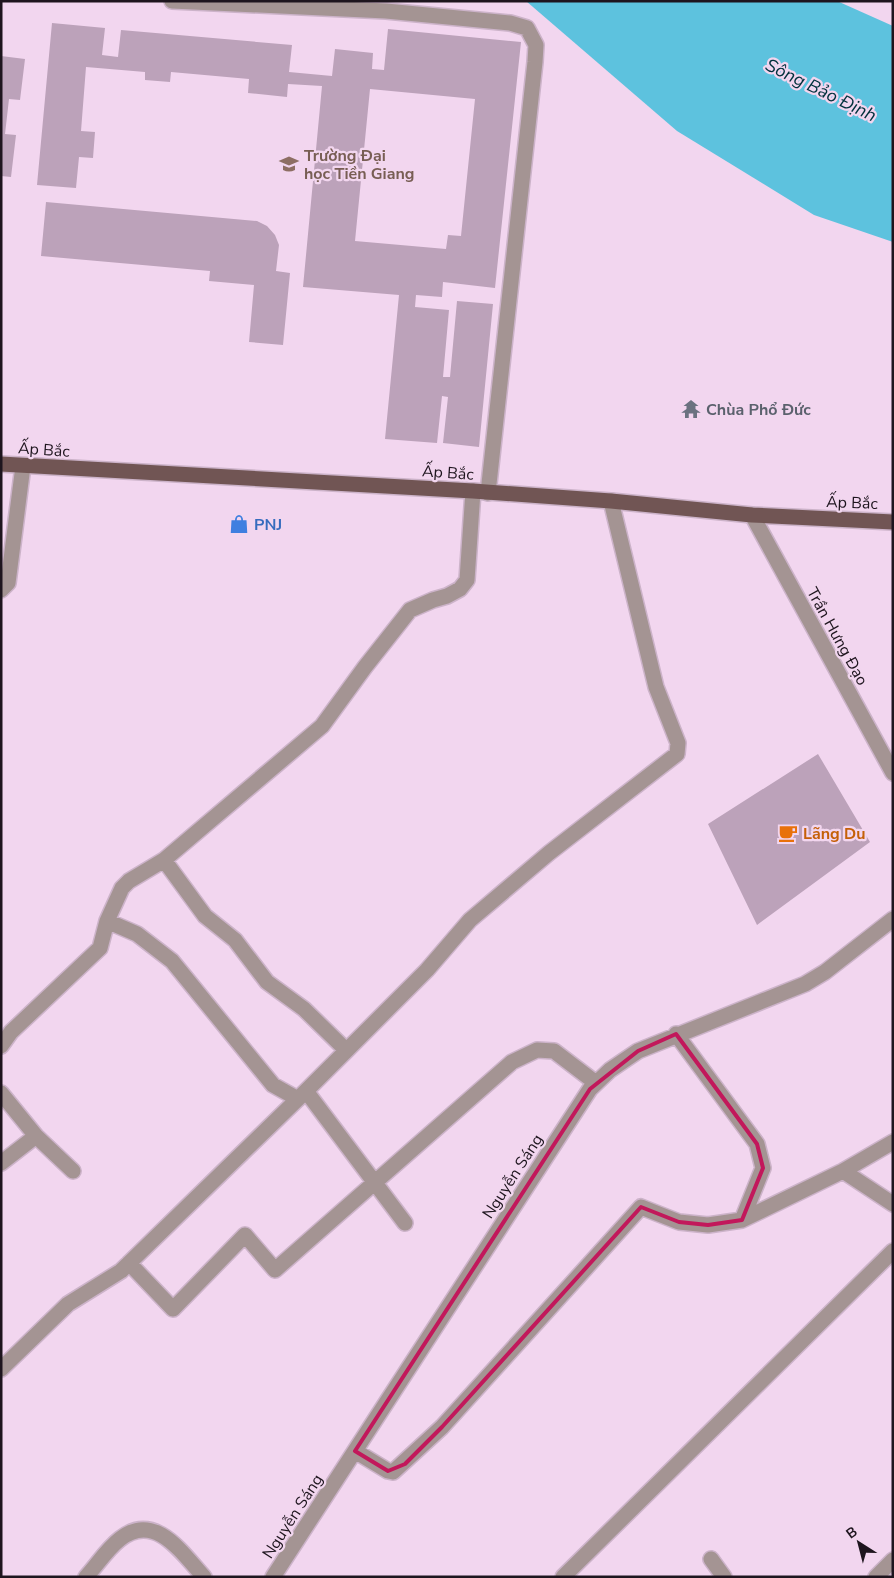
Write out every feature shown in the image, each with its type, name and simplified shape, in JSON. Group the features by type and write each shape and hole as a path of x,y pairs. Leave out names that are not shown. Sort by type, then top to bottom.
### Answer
{"main road":[{"name":"Ấp Bắc","path":"1,464 480,492 611,501 752,515 893,522"}],"street":[{"path":"1,1046 11,1032 100,948 107,921 122,888 129,881 164,860 322,726 410,610 460,589 467,580 480,492 536,45 527,28 510,22 386,6 172,1"},
{"path":"1,590 8,583 22,466"},
{"path":"1,1368 68,1304 112,1278 129,1263 427,970 470,920 549,854 677,754 678,743 656,687 611,501"},
{"name":"Trần Hưng Đạo","path":"752,515 893,773"},
{"path":"164,860 205,916 235,940 267,982 304,1009 346,1050"},
{"name":"Nguyễn Sáng","path":"273,1577 590,1089 610,1070 638,1051 676,1034 806,984 825,972 893,918"},
{"path":"107,921 137,934 172,961 273,1085 302,1095 374,1182 405,1223"},
{"path":"676,1034 757,1144 763,1168 742,1220"},
{"path":"129,1263 173,1309 245,1235 275,1270 512,1062 537,1050 554,1051 596,1083"},
{"path":"1,1093 36,1136 73,1171"},
{"path":"1,1163 36,1136"},
{"path":"355,1450 388,1471 394,1472 405,1464 442,1427 641,1206 679,1222 708,1225 742,1220 843,1171 893,1142"},
{"path":"843,1171 893,1204"},
{"path":"563,1577 893,1252"},
{"path":"86,1577 120,1538 141,1529 151,1529 171,1541 204,1577"},
{"path":"710,1559 724,1577"},
{"path":"876,1577 893,1560"}],"highlighted area":[{"path":"676,1034 757,1144 763,1168 742,1220 708,1225 679,1222 641,1207 442,1427 405,1464 388,1471 355,1451 590,1089 638,1051"}],"water":[{"name":"Sông Bảo Định","path":"526,1 837,1 893,26 893,242 814,215 677,131"}],"building":[{"path":"52,23 105,28 102,55 118,57 121,30 292,45 289,72 332,76 335,49 373,53 372,69 384,70 388,29 521,42 495,288 443,282 442,297 416,295 415,307 449,310 443,377 450,377 457,301 493,304 479,447 443,443 448,397 442,396 437,443 385,439 399,295 303,287 322,86 288,84 287,97 248,93 249,79 171,72 170,82 145,80 145,72 86,67 81,131 95,132 93,158 79,157 76,188 37,185","holes":["370,89 475,99 461,236 448,235 446,249 355,241"]},
{"path":"1,56 25,59 20,100 9,99 5,134 16,135 11,177 1,176"},
{"path":"46,202 257,221 267,226 275,235 279,245 276,271 290,273 283,345 249,342 254,285 209,281 210,271 41,256"},
{"name":"Lãng Du","path":"818,754 870,842 757,925 708,824"}],"place":[{"name":"Trường Đại học Tiền Giang","path":"289,164"},
{"name":"Chùa Phổ Đức","path":"691,409"},
{"name":"PNJ","path":"239,524"},
{"name":"Lãng Du","path":"788,833"}]}
